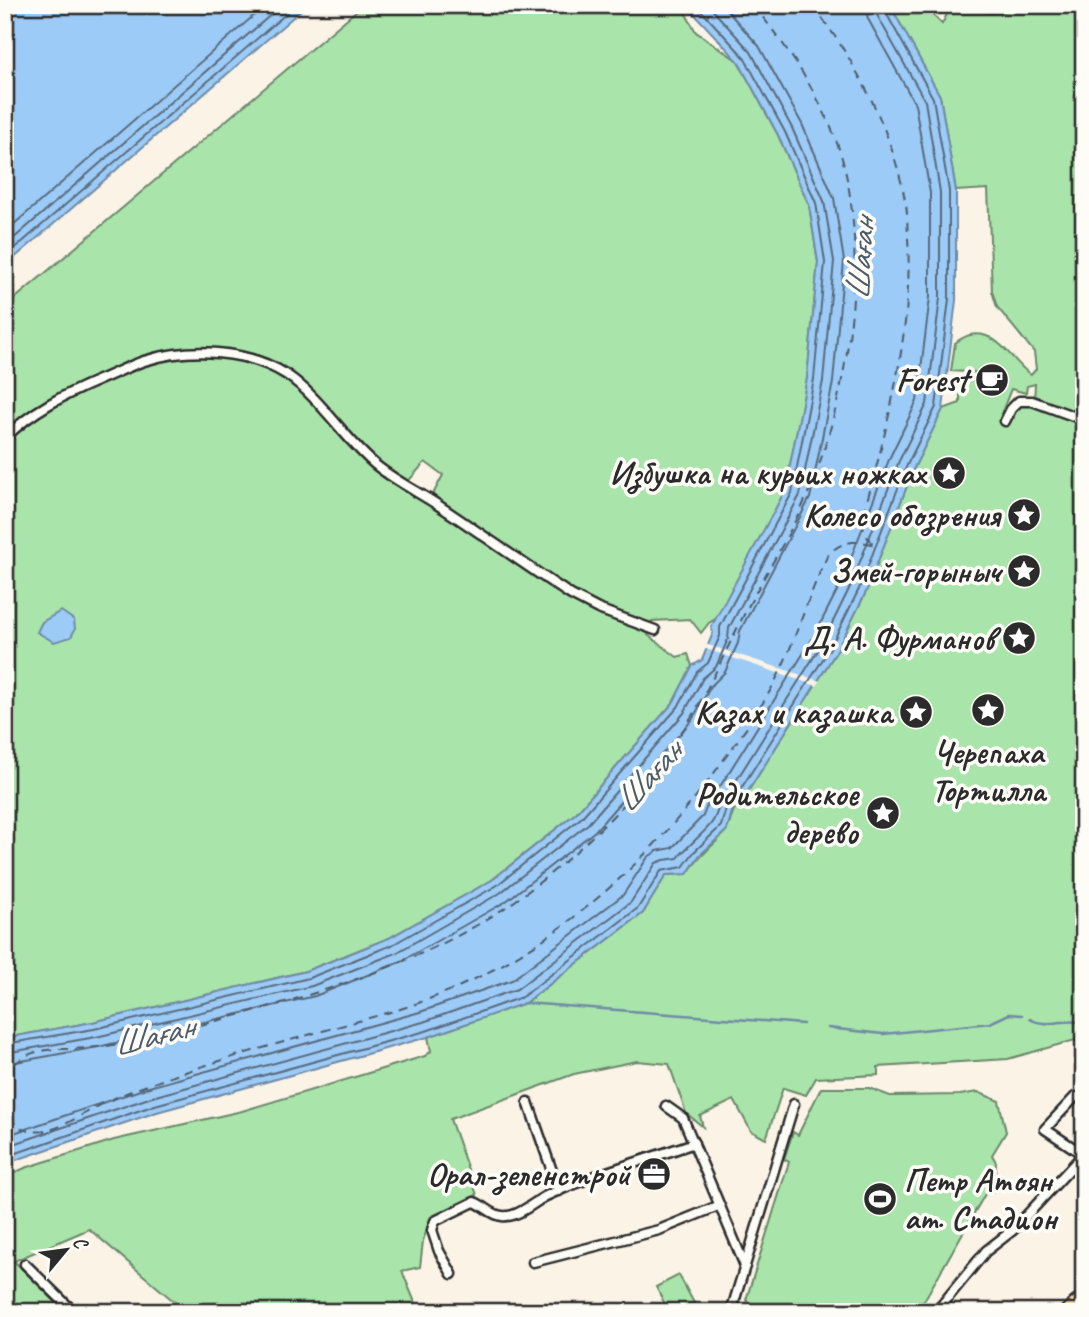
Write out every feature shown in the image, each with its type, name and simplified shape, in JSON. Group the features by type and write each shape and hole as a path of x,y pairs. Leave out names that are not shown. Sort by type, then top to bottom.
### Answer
{"main road":[{"path":"1065,1312 1084,1294"}],"street":[{"path":"5,438 27,418 56,400 144,361 196,353 254,359 290,377 353,444 377,466 405,485 572,595 598,609 654,629"},
{"path":"1005,421 1019,401 1032,401 1084,420"},
{"path":"936,1312 986,1251 1013,1230 1079,1159 1082,1153 1045,1129 1076,1097"},
{"path":"528,1102 559,1191"},
{"path":"732,1311 794,1104"},
{"path":"666,1106 683,1118 745,1266"},
{"path":"452,1273 435,1241 432,1230 435,1222 474,1202 494,1214 513,1215 559,1191 694,1143"},
{"path":"533,1262 659,1230 718,1206"},
{"path":"25,1264 74,1312"}],"green space":[{"path":"363,5 681,5 696,32 738,61 778,135 809,205 818,262 807,379 785,491 717,618 701,633 690,619 652,621 648,635 677,657 688,654 692,666 673,703 576,813 492,880 389,938 306,971 93,1022 5,1038 5,307","holes":["425,462 443,475 430,500 405,485"]},
{"path":"890,5 922,5 942,24 951,6 991,13 1055,5 1084,8 1084,1044 1075,1040 1008,1059 878,1067 878,1075 816,1078 806,1095 783,1088 766,1139 751,1131 734,1100 700,1116 703,1127 686,1113 669,1064 637,1061 574,1074 450,1119 477,1195 431,1217 423,1241 420,1267 402,1271 419,1312 192,1312 170,1298 89,1229 14,1261 66,1312 5,1312 5,1177 114,1140 242,1111 425,1056 431,1051 428,1037 525,1003 643,913 666,875 687,874 725,832 734,810 836,652 866,592 914,468 943,409 960,403 960,395 968,382 980,379 985,373 951,371 955,343 970,335 980,334 997,342 1031,375 1036,369 1034,352 997,307 992,291 988,189 956,191 940,96","holes":["1035,384 1034,403 1021,403 1014,411 1014,418 1001,414 1011,389 1026,393 1027,386"]},
{"name":"Петр Атоян ат. Стадион","path":"821,1088 869,1088 890,1096 960,1095 978,1092 999,1101 1006,1132 992,1155 996,1162 994,1191 985,1194 921,1306 927,1312 766,1312 746,1300 789,1162 784,1159 793,1132 798,1135"},
{"path":"679,1275 694,1303 678,1312 669,1312 656,1287"}],"water":[{"path":"5,5 307,5 5,266"},
{"name":"Шаған","path":"686,5 890,5 940,96 956,191 956,300 943,409 914,468 866,592 836,652 740,804 733,808 727,830 699,856 687,874 666,875 643,913 525,1003 428,1037 157,1112 5,1165 5,1038 93,1022 306,971 389,938 492,880 576,813 673,703 692,666 702,660 713,633 711,627 785,491 807,378 818,262 809,205 778,135 738,61"},
{"path":"61,611 74,620 75,629 71,637 54,642 37,632 42,622"}],"pier":[{"path":"705,644 820,681 817,686 703,648"}],"waterway":[{"path":"525,1003 803,1024"},
{"path":"828,1028 883,1034 990,1023 1009,1014 1022,1015"},
{"path":"1030,1019 1043,1023 1084,1023"}],"ferry route":[{"path":"753,5 804,76 825,115 841,155 850,195 854,238 850,329 833,419 806,498 687,724 632,796 588,840 542,881 485,921 409,959 288,1001 136,1041 32,1053 17,1063 7,1079 6,1100 13,1121 28,1131 44,1131 57,1127 117,1097 172,1076 437,996 484,974 529,948 572,919 612,886 650,849 717,769 770,691 828,555 849,542 875,545"},
{"path":"812,5 843,49 870,97 891,148 907,209 909,271 903,342 890,413 863,515 864,531 874,544"}],"place":[{"name":"Forest","path":"992,380"},
{"name":"Избушка на курьих ножках","path":"949,473"},
{"name":"Колесо обозрения","path":"1024,515"},
{"name":"Змей-горыныч","path":"1024,571"},
{"name":"Д. А. Фурманов","path":"1019,638"},
{"name":"Черепаха Тортилла","path":"988,710"},
{"name":"Казах и казашка","path":"916,712"},
{"name":"Родительское дерево","path":"883,813"},
{"name":"Орал-зеленстрой","path":"654,1174"},
{"name":"Петр Атоян ат. Стадион","path":"880,1199"}]}
